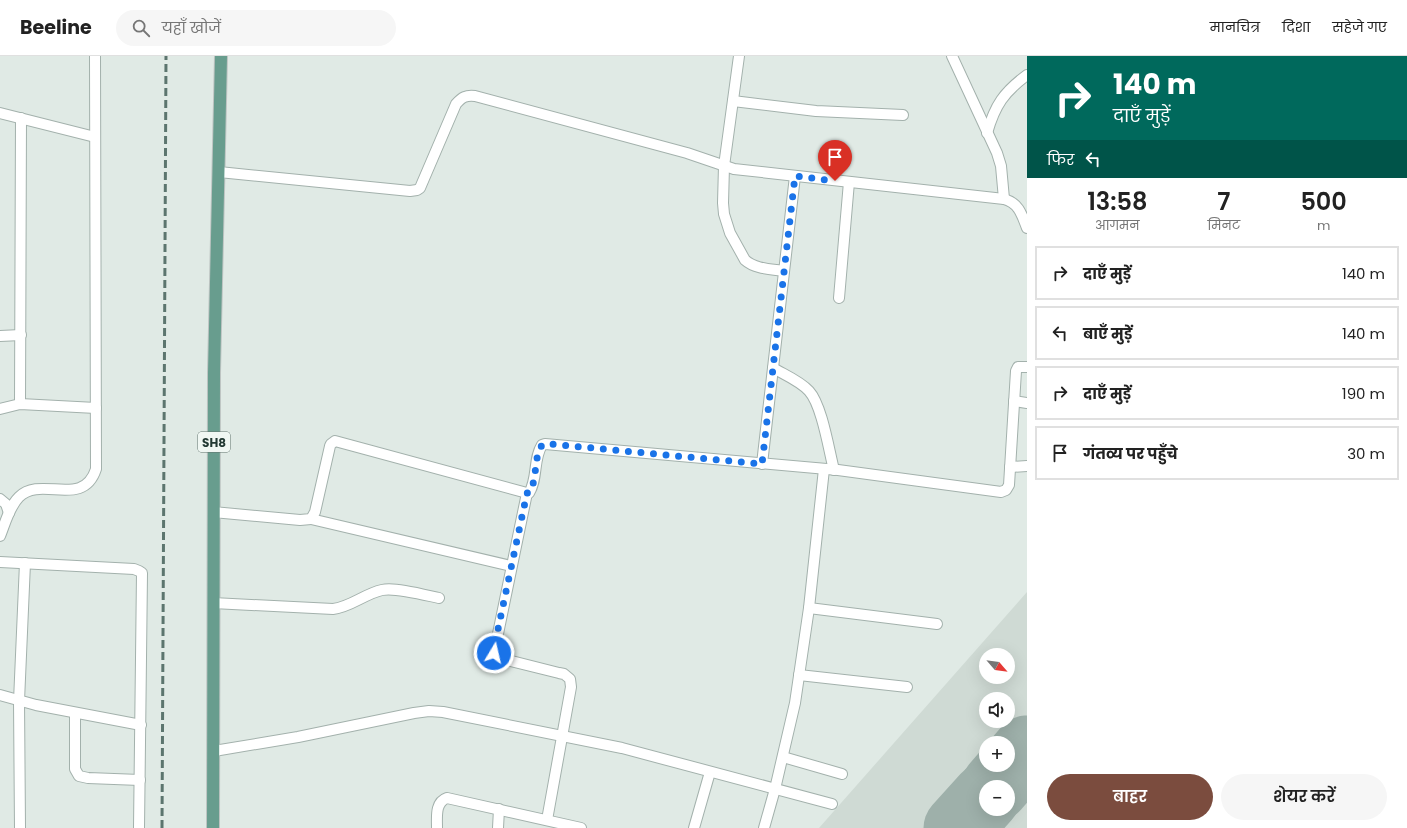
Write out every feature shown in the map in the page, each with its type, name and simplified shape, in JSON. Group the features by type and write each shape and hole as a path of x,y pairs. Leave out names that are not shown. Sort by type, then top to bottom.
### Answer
{"main road":[{"name":"SH8","path":"213,828 214,373 221,56"}],"street":[{"path":"0,536 13,504 18,498 28,491 77,489 86,485 93,478 96,469 95,56"},
{"path":"739,56 724,166 724,214 730,233 745,260 754,266 784,271"},
{"path":"952,56 988,133 1001,166 1004,199"},
{"path":"988,133 991,118 1000,99 1027,75"},
{"path":"219,172 415,191 420,188 456,104 461,97 467,95 620,134 688,153 724,166 753,172 1004,199 1011,201 1023,210 1027,228"},
{"path":"733,101 816,111 903,114"},
{"path":"0,113 94,137"},
{"path":"20,404 21,118"},
{"path":"762,464 795,176"},
{"path":"839,298 849,182"},
{"path":"0,336 21,335"},
{"path":"547,820 571,687 570,679 568,676 559,673 499,658 494,653 527,493 529,493 532,486 539,451 542,445 545,444 829,470 1000,492 1007,488 1010,467 1016,368 1020,366 1027,367"},
{"path":"764,828 783,757 795,703 829,470 819,410 814,397 802,386 773,368"},
{"path":"1014,401 1027,403"},
{"path":"0,409 20,404 96,408"},
{"path":"311,519 315,512 330,446 334,441 527,493"},
{"path":"1010,467 1027,466"},
{"path":"0,499 6,504 9,513"},
{"path":"214,512 300,520 311,519 512,566"},
{"path":"0,562 134,569 142,573 139,828"},
{"path":"20,828 18,700 25,563"},
{"path":"213,603 333,609 342,608 376,592 389,589 438,598"},
{"path":"809,608 937,624"},
{"path":"799,675 907,687"},
{"path":"0,695 75,713 141,725"},
{"path":"214,751 298,737 429,711 458,714 622,748 832,804"},
{"path":"75,713 75,769 79,776 88,778 140,780"},
{"path":"783,757 842,774"},
{"path":"694,828 710,772"},
{"path":"437,828 439,804 441,800 447,798 581,828"},
{"path":"498,809 498,828"}],"shaded area":[{"path":"1027,592 1027,828 819,828"}],"runway":[{"path":"1001,780 1027,750"},
{"path":"958,828 979,805"}],"railway":[{"path":"162,828 166,56"}],"route":[{"path":"494,653 527,493 531,490 539,451 542,445 550,444 762,464 795,176 835,181"}]}
